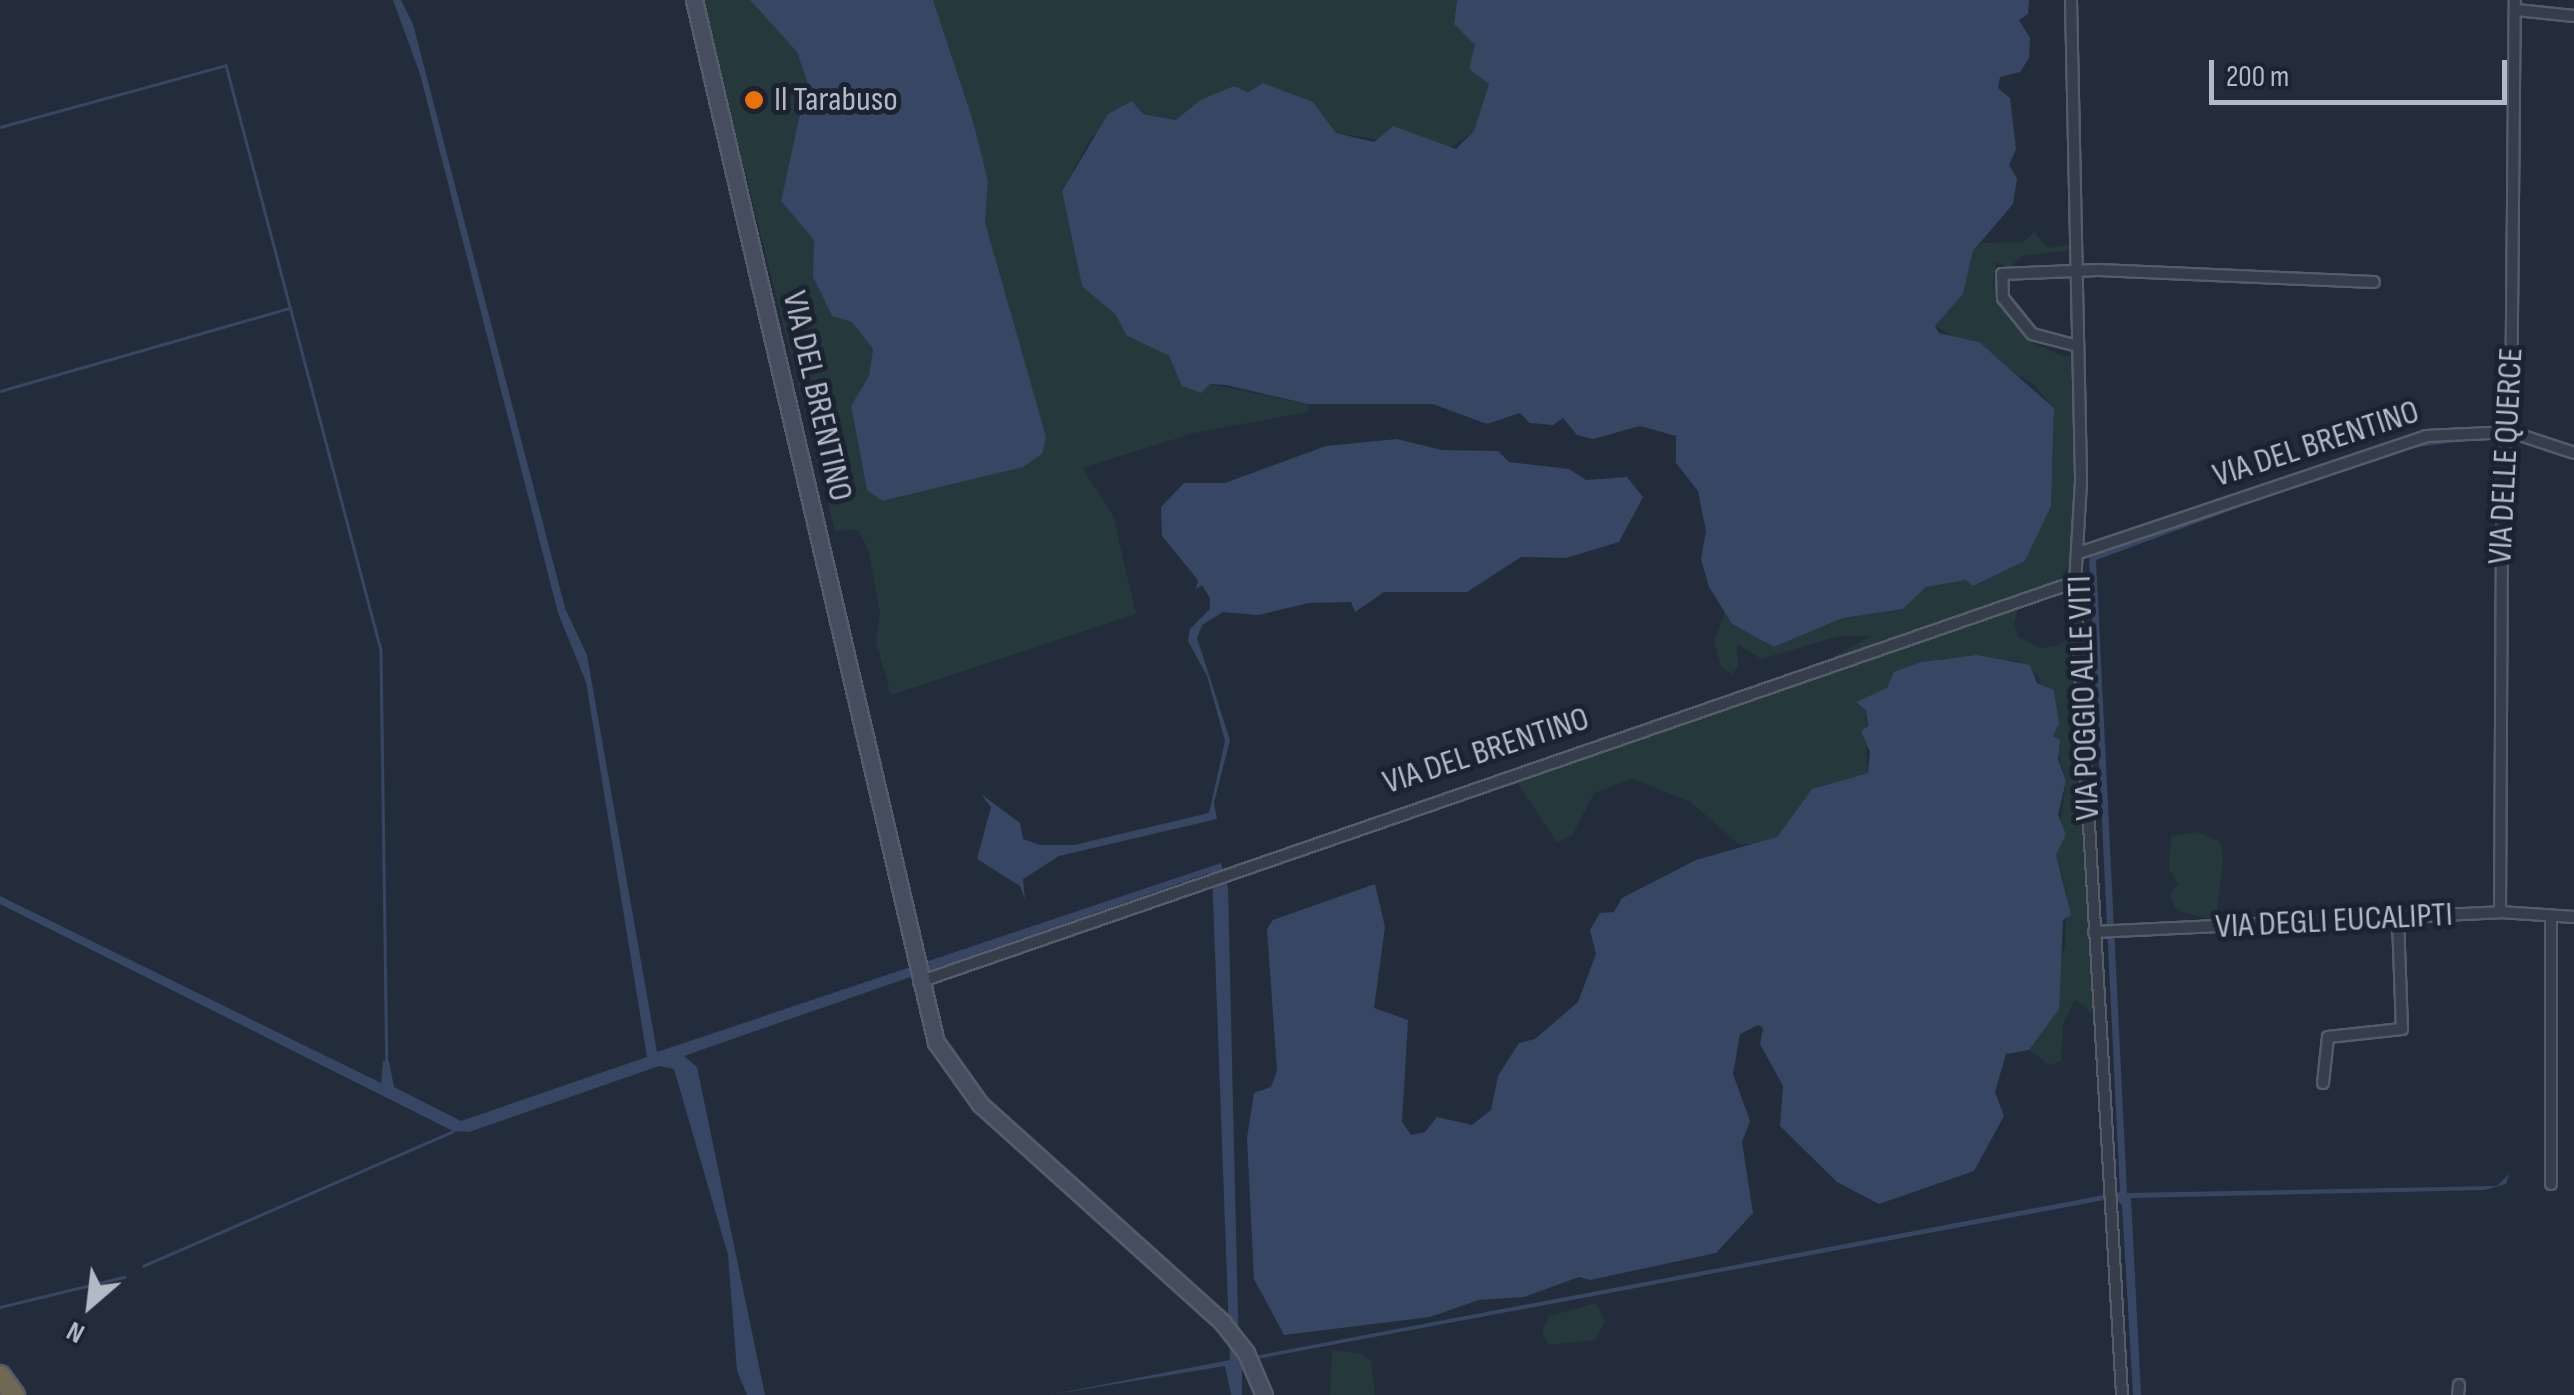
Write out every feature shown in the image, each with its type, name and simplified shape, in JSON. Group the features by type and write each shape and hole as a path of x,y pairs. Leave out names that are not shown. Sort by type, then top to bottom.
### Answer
{"highway":[{"path":"0,1376 14,1395"}],"street":[{"name":"VIA DEL BRENTINO","path":"694,0 916,974 936,1042 980,1104 1222,1322 1252,1365 1264,1395"},
{"name":"VIA POGGIO ALLE VITI","path":"2071,0 2079,553 2075,582 2104,932 2110,1204 2122,1395"},
{"path":"2516,5 2574,16"},
{"name":"VIA DELLE QUERCE","path":"2500,912 2502,457 2510,432 2516,5"},
{"path":"2074,346 2032,334 2004,298 2002,274 2073,270 2374,282"},
{"name":"VIA DEL BRENTINO","path":"2079,553 2380,447 2434,435 2510,432 2574,454"},
{"name":"VIA DEL BRENTINO","path":"916,974 1209,880 2075,582"},
{"name":"VIA DEGLI EUCALIPTI","path":"2104,932 2500,912 2574,918"},
{"path":"2550,1184 2551,916"},
{"path":"2323,1083 2328,1037 2402,1029 2398,918"}],"green space":[{"path":"702,0 750,0 797,52 807,81 781,201 815,240 813,277 832,316 852,322 873,349 869,376 851,407 867,490 882,501 982,477 1009,305 985,222 988,181 933,0 1457,0 1454,24 1476,45 1469,68 1489,84 1474,131 1447,150 1336,133 1313,102 1263,83 1248,92 1234,86 1200,100 1176,120 1143,114 1092,136 1062,191 1082,285 1116,315 1126,335 1144,340 1210,384 1308,404 1309,412 1194,433 1082,468 1113,515 1136,614 891,695 876,642 880,612 868,549 858,530 835,531"},
{"path":"2034,232 2048,248 2073,244 2073,250 2022,256 2009,268 1996,262 1993,286 2028,340 2064,357 2074,355 2077,566 2068,566 2052,594 2018,610 2014,623 2018,637 2042,648 2059,645 2078,629 2099,1019 2075,999 2063,1025 2061,1061 2049,1065 2029,1050 2065,947 2067,895 2056,855 2066,781 2038,675 2017,661 1943,658 1904,671 1866,709 1867,774 1823,785 1789,828 1766,844 1738,844 1691,802 1632,779 1594,793 1572,836 1557,842 1513,776 1824,662 1871,636 1839,636 1761,659 1737,644 1738,667 1732,674 1721,667 1714,640 1725,612 1733,624 1774,647 1843,618 1903,609 1926,587 1966,580 1974,586 2025,561 2053,462 2054,408 2033,384 1935,326 1963,294 1973,251 1982,243 2023,242"},
{"path":"2198,832 2220,842 2223,858 2216,920 2177,911 2170,896 2178,884 2169,869 2171,836"},
{"path":"1596,1303 1605,1320 1595,1340 1548,1345 1542,1332 1549,1316"},
{"path":"1332,1350 1361,1353 1371,1361 1375,1395 1330,1395"}],"water":[{"path":"393,0 401,0 413,24 565,608 587,655 657,1052 1221,863 1228,888 1239,1359 2120,1192 2089,556 2410,443 2494,437 2395,450 2096,560 2127,1193 2497,1186 2509,1174 2506,1184 2485,1190 2131,1198 2141,1395 2133,1395 2122,1205 2115,1198 1252,1360 1242,1365 1242,1395 1231,1395 1225,1366 1049,1395 1230,1360 1212,872 684,1056 697,1067 765,1395 747,1395 737,1371 728,1255 674,1069 659,1066 469,1132 453,1131 0,904 0,896 381,1083 383,1061 389,1061 394,1087 461,1121 647,1057 586,682 558,613 420,74"},
{"path":"750,0 933,0 973,121 988,181 985,222 1046,437 1042,454 1023,467 882,501 867,490 851,406 869,376 873,349 852,322 832,316 813,277 814,240 781,201 807,81 797,52"},
{"path":"1457,0 2029,0 2028,14 2019,20 2030,38 2029,58 2020,72 2000,77 1998,88 2010,98 2016,149 2009,165 2017,179 2013,204 1973,251 1963,294 1935,326 1939,333 1979,342 2054,408 2051,506 2025,561 1973,586 1966,580 1926,587 1903,609 1843,618 1774,647 1732,624 1709,587 1701,559 1706,531 1698,491 1676,463 1676,436 1640,426 1593,439 1577,435 1563,418 1553,425 1530,423 1520,413 1487,424 1433,404 1308,404 1210,384 1201,393 1182,386 1169,356 1126,335 1116,315 1082,286 1062,191 1108,114 1132,101 1143,114 1176,120 1200,100 1234,86 1248,92 1263,83 1313,102 1336,133 1374,142 1393,126 1456,149 1474,131 1489,84 1469,69 1475,45 1454,24"},
{"path":"1397,439 1442,450 1498,451 1509,462 1569,469 1586,480 1627,477 1643,497 1619,542 1566,558 1521,557 1467,592 1384,592 1355,612 1351,602 1309,603 1258,615 1223,612 1202,625 1197,638 1230,740 1214,803 1217,819 1059,856 1023,879 1025,899 1020,886 977,859 991,807 981,794 1020,823 1023,839 1040,845 1074,845 1209,813 1225,741 1207,676 1188,641 1190,629 1210,609 1210,598 1202,585 1196,589 1198,580 1162,536 1161,507 1184,483 1225,483 1326,446"},
{"path":"1977,655 2030,665 2037,683 2054,690 2059,724 2053,736 2060,740 2058,759 2066,781 2058,815 2066,834 2056,855 2071,915 2063,920 2059,1009 2029,1050 2006,1054 1995,1092 2004,1116 1974,1171 1879,1204 1837,1182 1780,1126 1783,1086 1760,1044 1763,1028 1758,1025 1740,1034 1733,1074 1750,1121 1742,1142 1753,1213 1716,1253 1590,1280 1579,1277 1524,1297 1479,1300 1430,1317 1284,1335 1254,1279 1247,1138 1254,1093 1271,1087 1277,1071 1267,929 1273,920 1375,884 1385,927 1374,1008 1408,1020 1402,1122 1411,1135 1425,1132 1437,1117 1472,1125 1491,1110 1498,1076 1519,1043 1535,1039 1578,1002 1596,954 1590,930 1600,913 1614,912 1622,898 1696,860 1777,837 1812,789 1868,773 1870,752 1861,731 1868,726 1866,710 1856,702 1887,688 1894,672 1921,662"}],"waterway":[{"path":"0,127 226,65 381,650 387,1063"},
{"path":"0,391 290,308"},
{"path":"143,1266 453,1131"},
{"path":"0,1307 124,1277"}],"place":[{"name":"Il Tarabuso","path":"754,100"}]}
